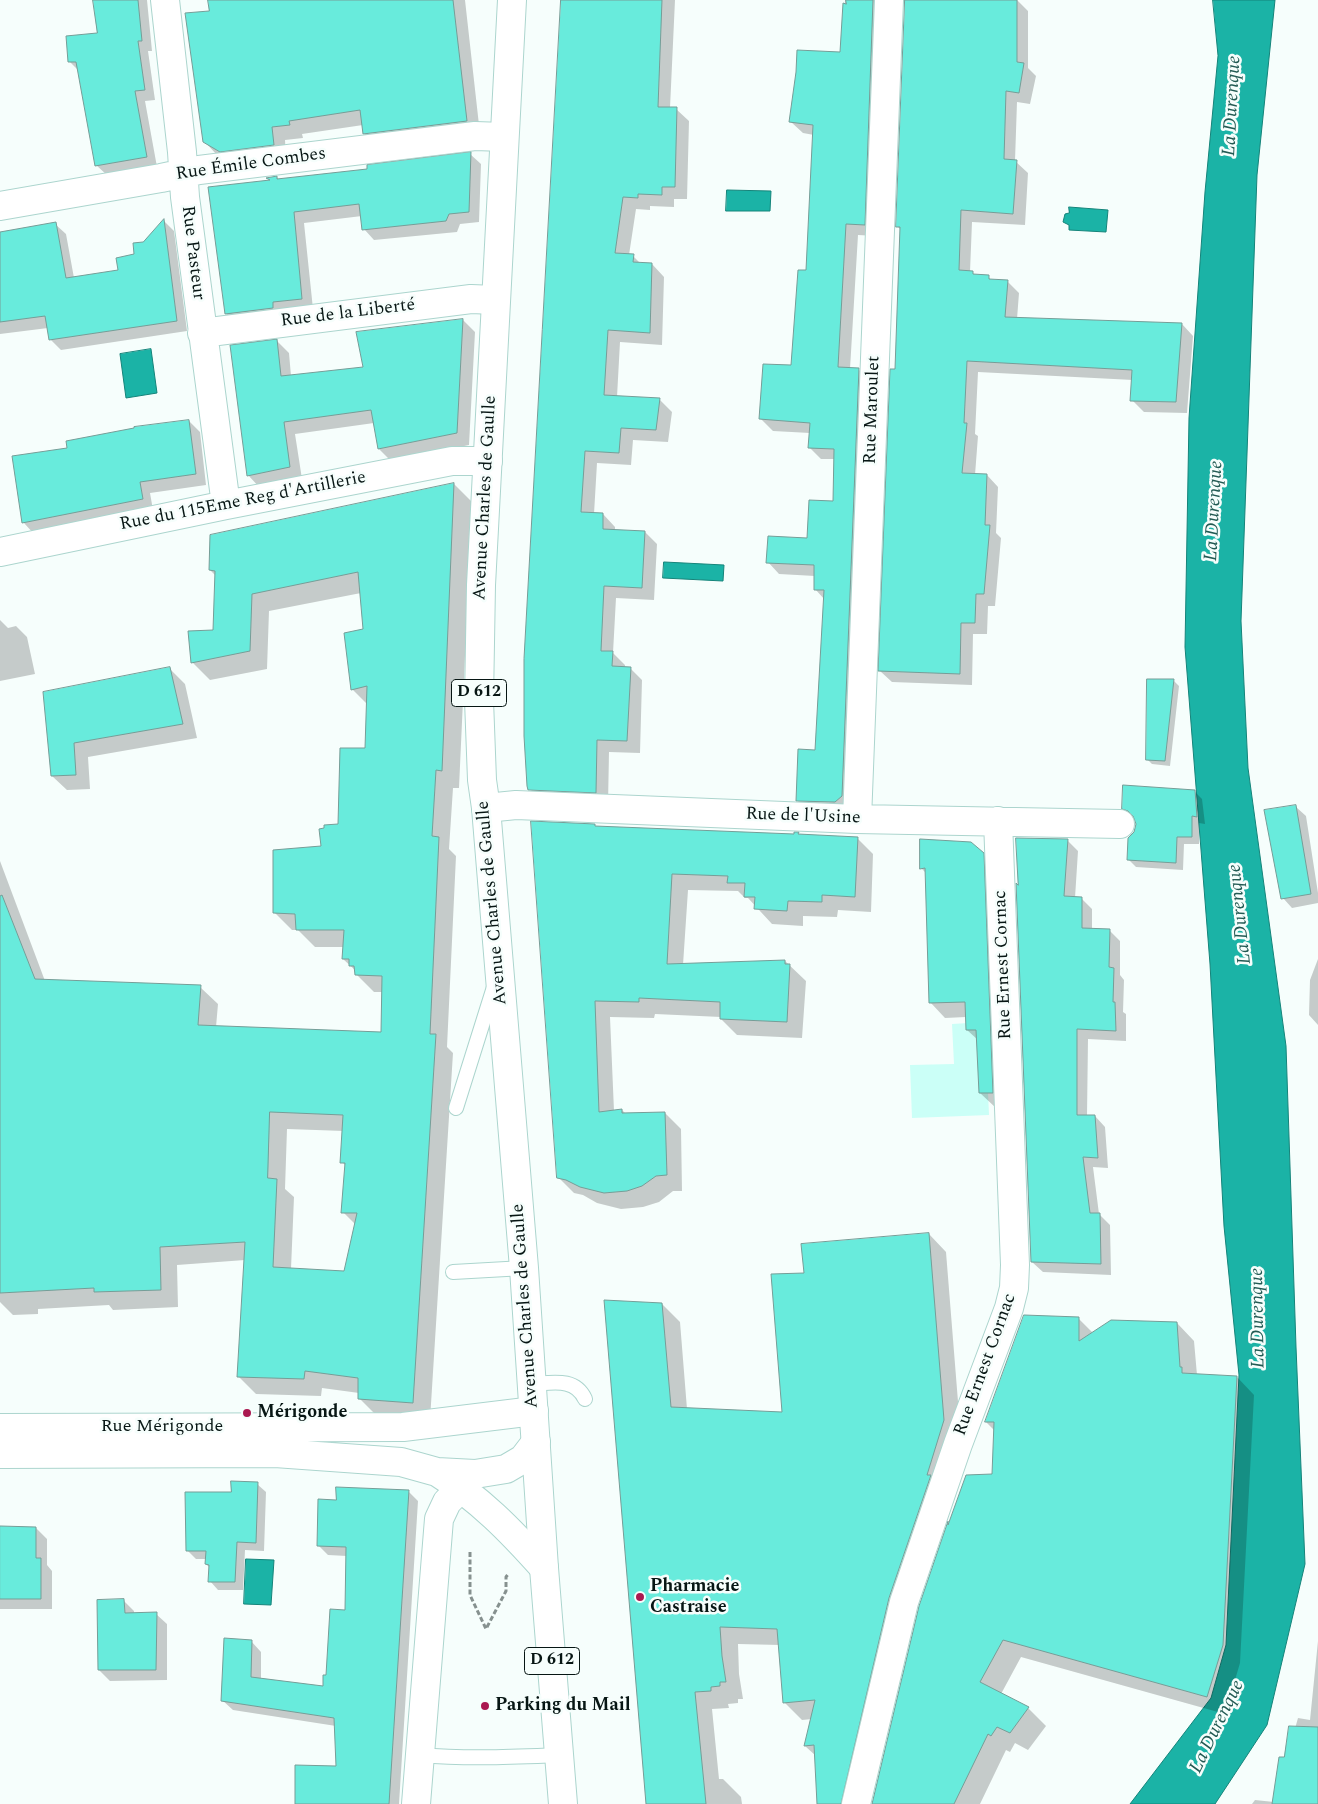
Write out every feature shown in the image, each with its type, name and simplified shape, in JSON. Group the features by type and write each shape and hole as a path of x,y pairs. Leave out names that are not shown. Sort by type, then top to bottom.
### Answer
{"street":[{"name":"Rue Pasteur","path":"165,0 202,332 226,505"},
{"name":"Avenue Charles de Gaulle","path":"512,0 495,300 479,643 482,780 486,808 524,1268 544,1568 563,1804"},
{"name":"Rue Maroulet","path":"857,819 889,0"},
{"name":"Rue Émile Combes","path":"0,206 209,169 475,136 504,137"},
{"name":"Rue de la Liberté","path":"202,332 471,300 495,300"},
{"name":"Rue du 115Eme Reg d'Artillerie","path":"0,552 452,461 488,462"},
{"name":"Rue de l'Usine","path":"486,808 516,805 857,819 1120,824"},
{"name":"Rue Ernest Cornac","path":"856,1804 904,1602 958,1444 1009,1308 1014,1288 1015,1266 998,821"},
{"name":"Rue Mérigonde","path":"0,1428 403,1426 534,1411"},
{"name":"Rue Mérigonde","path":"0,1454 275,1453 401,1462 467,1480 506,1469 523,1459 536,1442"},
{"path":"416,1804 439,1519 447,1502 467,1480 499,1519 544,1568"}],"lane":[{"path":"456,1108 499,972"},
{"path":"453,1272 524,1268"},
{"path":"532,1384 568,1384 582,1391 585,1399"},
{"path":"420,1755 460,1759 559,1755"}],"path":[{"path":"468,1546 470,1550 470,1595 486,1629 506,1591 506,1577 512,1571"}],"shaded area":[{"path":"985,1022 989,1115 912,1118 910,1065 954,1064 952,1024"}],"water":[{"name":"La Durenque","path":"1213,0 1275,0 1257,175 1241,621 1248,768 1286,1046 1305,1564 1267,1725 1215,1804 1130,1804 1211,1698 1226,1645 1239,1375 1224,1226 1210,964 1185,647 1189,418 1205,192 1218,56"},
{"path":"727,190 771,191 770,211 726,211"},
{"path":"1069,207 1108,210 1106,232 1069,230 1069,225 1063,222 1065,214 1069,213"},
{"path":"151,349 157,393 126,398 120,354"},
{"path":"664,562 724,565 723,581 663,578"},
{"path":"246,1559 274,1560 271,1605 244,1604"}],"building":[{"path":"93,0 138,0 142,41 138,41 145,90 135,91 147,157 95,166 76,62 68,62 66,36 97,33"},
{"path":"208,0 453,0 467,121 363,134 360,110 289,121 290,125 272,127 274,145 220,152 203,142 185,13 209,11"},
{"path":"561,0 662,0 658,107 677,107 675,187 662,187 662,195 638,194 638,198 623,197 615,253 634,254 633,262 652,263 650,333 608,330 604,395 660,398 656,430 621,428 619,453 585,451 581,512 603,513 603,529 645,531 642,588 604,586 601,651 613,651 612,666 631,667 627,741 597,740 596,793 528,790 524,736 524,659"},
{"path":"846,0 873,0 865,225 846,224 838,367 859,368 842,796 835,802 796,801 798,749 815,750 824,590 814,590 814,565 766,563 768,536 807,538 809,500 833,501 834,449 808,448 810,423 759,419 763,364 791,365 798,270 806,270 813,125 789,122 797,50 840,52 843,3 846,4"},
{"path":"905,0 1017,0 1017,62 1024,63 1019,93 1006,91 1004,159 1017,160 1013,214 961,210 959,270 973,271 973,274 989,275 989,279 1008,280 1005,317 1182,323 1176,402 1130,401 1132,370 967,361 964,423 967,423 962,473 987,474 985,525 990,525 984,594 976,594 975,623 961,623 960,674 878,671 890,369 895,369 900,227 896,227"},
{"path":"471,152 469,212 449,214 446,221 362,230 359,204 294,212 302,299 273,302 273,308 225,314 208,187 270,180 266,178 277,176 277,179 367,169 367,165"},
{"path":"164,219 177,321 49,340 45,316 0,322 0,232 56,222 66,278 118,270 116,258 134,254 133,243 143,242"},
{"path":"463,319 457,433 378,449 371,410 284,422 290,467 247,476 230,345 277,339 281,376 363,367 356,332"},
{"path":"189,420 196,474 140,482 143,499 22,523 12,456 67,448 66,441 134,427"},
{"path":"454,483 442,771 436,770 432,836 439,837 430,1034 436,1034 413,1403 358,1399 358,1378 305,1371 304,1379 237,1377 245,1242 160,1247 161,1290 94,1292 94,1288 0,1293 0,896 2,895 35,979 201,985 198,1025 381,1032 382,976 355,975 354,966 349,966 349,959 342,959 344,930 296,930 295,914 273,913 273,850 321,846 319,829 324,828 324,825 338,824 340,748 365,748 367,686 351,690 344,633 363,629 358,572 252,594 250,651 191,663 188,631 213,630 215,571 209,570 210,535","holes":["270,1112 343,1115 340,1163 345,1163 341,1213 357,1213 344,1271 273,1267 277,1179 268,1178"]},
{"path":"170,667 183,724 74,743 76,775 51,776 43,692"},
{"path":"1147,679 1174,679 1165,761 1146,760"},
{"path":"1123,785 1195,790 1197,817 1192,816 1192,837 1177,837 1176,863 1127,860 1128,838 1134,832 1136,824 1133,816 1128,811 1122,809"},
{"path":"1296,805 1311,894 1281,899 1264,810"},
{"path":"531,821 595,824 595,826 794,834 794,832 799,832 798,834 858,837 855,897 822,895 822,902 788,901 787,911 754,909 755,897 744,897 745,883 727,883 728,876 672,874 667,964 785,960 785,964 790,964 787,1022 720,1019 720,1002 639,998 639,1002 595,1001 599,1112 622,1109 622,1113 665,1112 667,1175 656,1176 642,1186 627,1191 604,1193 580,1187 557,1178"},
{"path":"1016,838 1068,839 1064,896 1082,897 1082,928 1110,929 1109,967 1114,968 1113,1002 1115,1002 1116,1031 1077,1029 1077,1115 1095,1115 1098,1158 1083,1157 1090,1213 1100,1213 1101,1264 1031,1262 1016,883 1018,885"},
{"path":"920,839 971,842 984,853 993,1093 979,1093 976,1030 966,1030 965,1002 929,1003 925,868 920,869"},
{"path":"929,1233 944,1420 927,1475 931,1475 889,1598 841,1804 817,1804 814,1745 804,1746 815,1700 783,1703 777,1629 720,1627 726,1682 720,1682 720,1686 711,1687 711,1691 695,1692 706,1804 646,1804 604,1300 662,1303 671,1407 782,1412 771,1274 804,1273 801,1244"},
{"path":"1024,1315 1079,1317 1079,1341 1111,1320 1177,1322 1182,1373 1237,1376 1223,1645 1207,1697 1003,1640 980,1682 1029,1707 1010,1733 997,1727 991,1736 988,1734 954,1804 872,1804 919,1606 948,1521 948,1525 966,1475 992,1474 994,1422 985,1422"},
{"path":"231,1481 258,1482 256,1543 237,1542 235,1582 208,1582 209,1565 205,1564 206,1551 186,1551 185,1492 231,1492"},
{"path":"336,1487 409,1490 389,1804 295,1804 295,1765 336,1766 334,1718 221,1701 224,1638 252,1640 251,1677 323,1686 323,1675 326,1675 330,1609 345,1610 346,1547 317,1546 318,1499 336,1500"},
{"path":"0,1526 36,1527 36,1558 41,1558 41,1599 0,1599"},
{"path":"124,1599 125,1613 157,1612 156,1670 98,1670 97,1600"},
{"path":"1289,1726 1318,1727 1318,1804 1272,1804 1279,1757 1284,1757"}],"place":[{"name":"Mérigonde","path":"247,1413"},
{"name":"Pharmacie Castraise","path":"640,1597"},
{"name":"Parking du Mail","path":"485,1706"}]}
